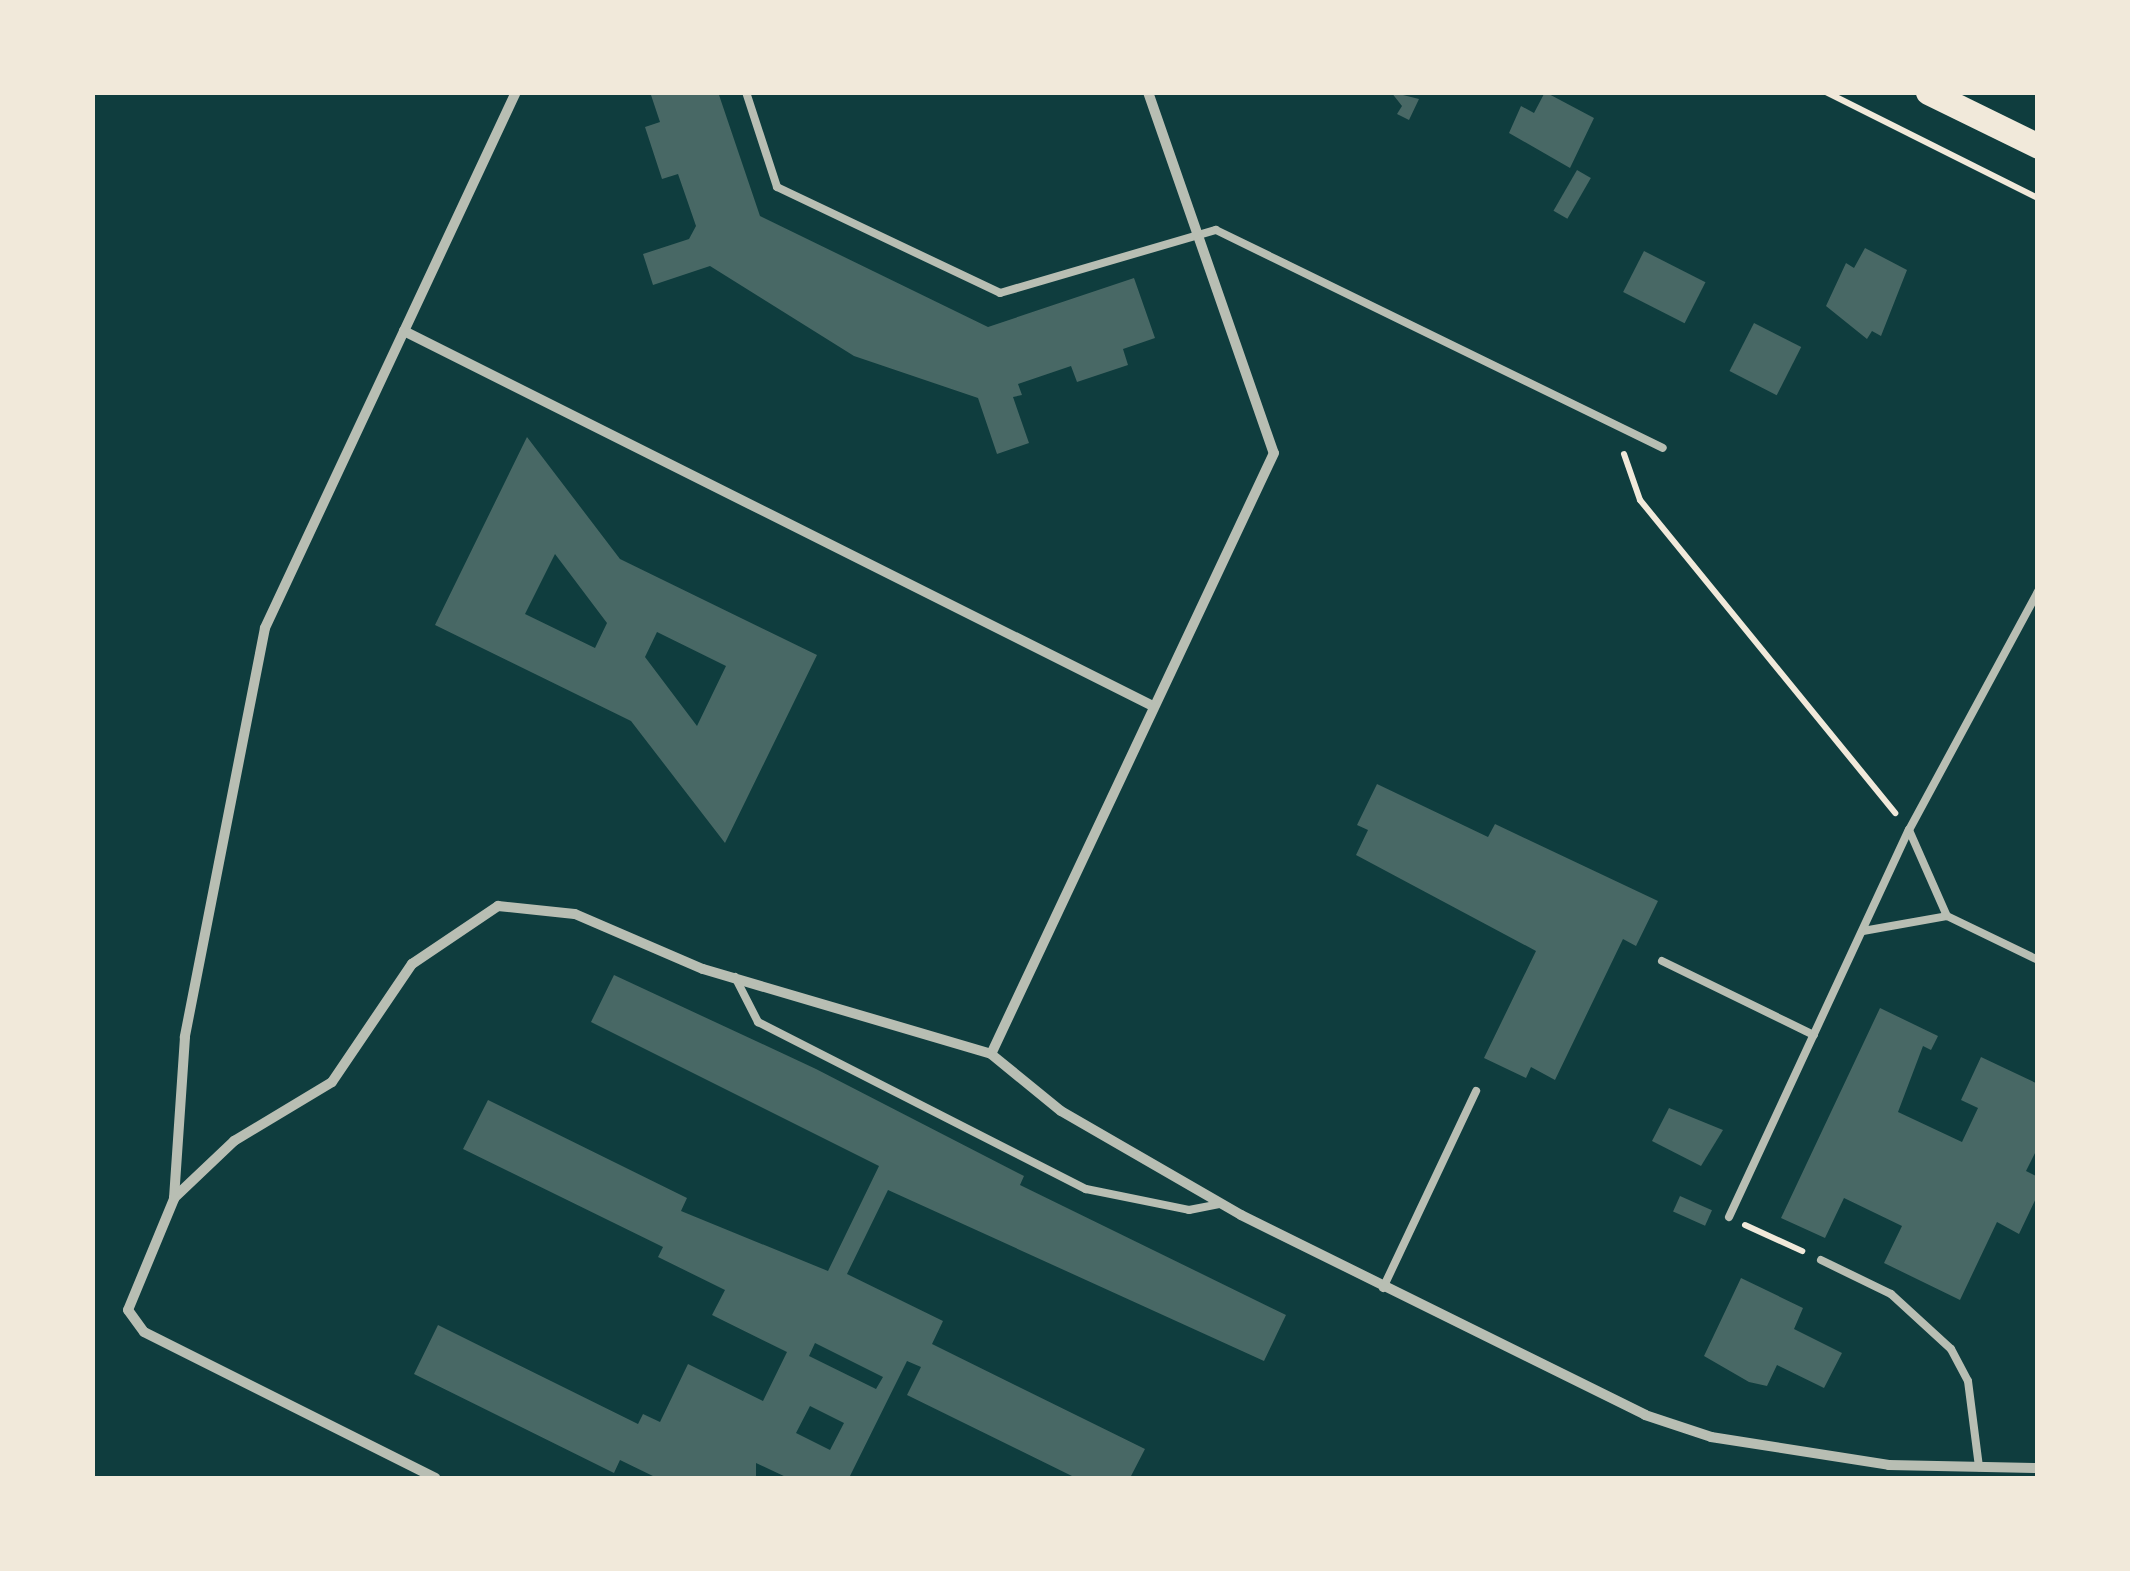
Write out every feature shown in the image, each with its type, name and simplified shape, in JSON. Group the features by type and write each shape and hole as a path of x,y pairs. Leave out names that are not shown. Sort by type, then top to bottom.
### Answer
{"main road":[{"path":"1928,92 2038,146"}],"street":[{"path":"436,1478 135,1326 131,1296 174,1199 185,1037 265,628 516,92"},
{"path":"991,1054 1274,453 1148,92"},
{"path":"404,332 1153,706"},
{"path":"174,1199 234,1141 332,1082 412,964 498,906 576,914 734,978 991,1054 1060,1111 1221,1204 1645,1416 1711,1437 1889,1465 2038,1468"},
{"path":"1882,1478 1889,1465"}],"lane":[{"path":"746,92 777,186 1000,293 1196,229 1237,236 1663,448"},
{"path":"1729,1217 1909,830 2038,591"},
{"path":"1909,830 1948,916"},
{"path":"1863,931 1948,916 2038,960"},
{"path":"1662,961 1814,1036"},
{"path":"734,978 758,1022 1086,1190 1189,1210 1221,1204"},
{"path":"1383,1288 1476,1091"},
{"path":"1821,1260 1891,1294 1951,1350 1968,1381 1980,1467"}],"path":[{"path":"1826,92 2038,198"},
{"path":"1614,425 1640,500 1909,830"},
{"path":"1729,1217 1821,1260"}],"building":[{"path":"650,92 718,92 760,216 988,327 1134,278 1155,338 1123,349 1128,365 1077,382 1071,366 1018,384 1022,395 1013,397 1029,443 997,454 978,398 854,356 710,266 653,285 643,254 689,239 696,226 678,174 662,179 645,127 660,122"},
{"path":"1391,92 1419,99 1409,120 1397,114 1402,106"},
{"path":"1545,92 1594,118 1570,168 1509,133 1521,106 1534,113"},
{"path":"1577,170 1591,178 1567,219 1554,211"},
{"path":"1865,248 1907,270 1881,336 1872,331 1867,339 1826,306 1846,263 1854,268"},
{"path":"1644,251 1705,282 1685,323 1623,292"},
{"path":"1754,323 1801,347 1777,395 1729,371"},
{"path":"527,437 620,559 817,655 725,843 631,721 435,625","holes":["555,554 607,623 595,648 525,614","657,632 726,666 697,726 645,657"]},
{"path":"1377,784 1488,837 1495,824 1658,901 1636,946 1623,939 1555,1080 1531,1067 1526,1078 1484,1058 1536,951 1356,855 1368,830 1357,825"},
{"path":"614,975 816,1069 1024,1176 1020,1185 1286,1315 1264,1361 888,1190 847,1274 943,1321 932,1344 1145,1449 1130,1478 1076,1478 907,1395 921,1367 907,1361 849,1478 788,1478 756,1463 756,1478 657,1478 620,1460 614,1473 414,1374 438,1325 638,1424 643,1414 660,1422 688,1364 763,1401 787,1352 712,1315 725,1290 658,1257 663,1247 463,1149 488,1100 687,1198 681,1211 828,1271 879,1166 591,1022","holes":["815,1343 883,1377 876,1389 809,1356","810,1406 844,1423 830,1450 796,1433"]},
{"path":"1880,1008 1938,1036 1931,1050 1923,1046 1898,1112 1962,1142 1978,1108 1961,1100 1981,1057 2038,1084 2038,1147 2026,1171 2038,1177 2038,1194 2019,1234 1997,1222 1960,1300 1884,1263 1902,1226 1844,1198 1825,1238 1781,1218"},
{"path":"1669,1108 1723,1130 1701,1166 1652,1141"},
{"path":"1680,1196 1712,1210 1705,1226 1673,1212"},
{"path":"1741,1278 1803,1308 1794,1329 1842,1353 1824,1388 1777,1365 1767,1386 1749,1382 1704,1356"}]}
